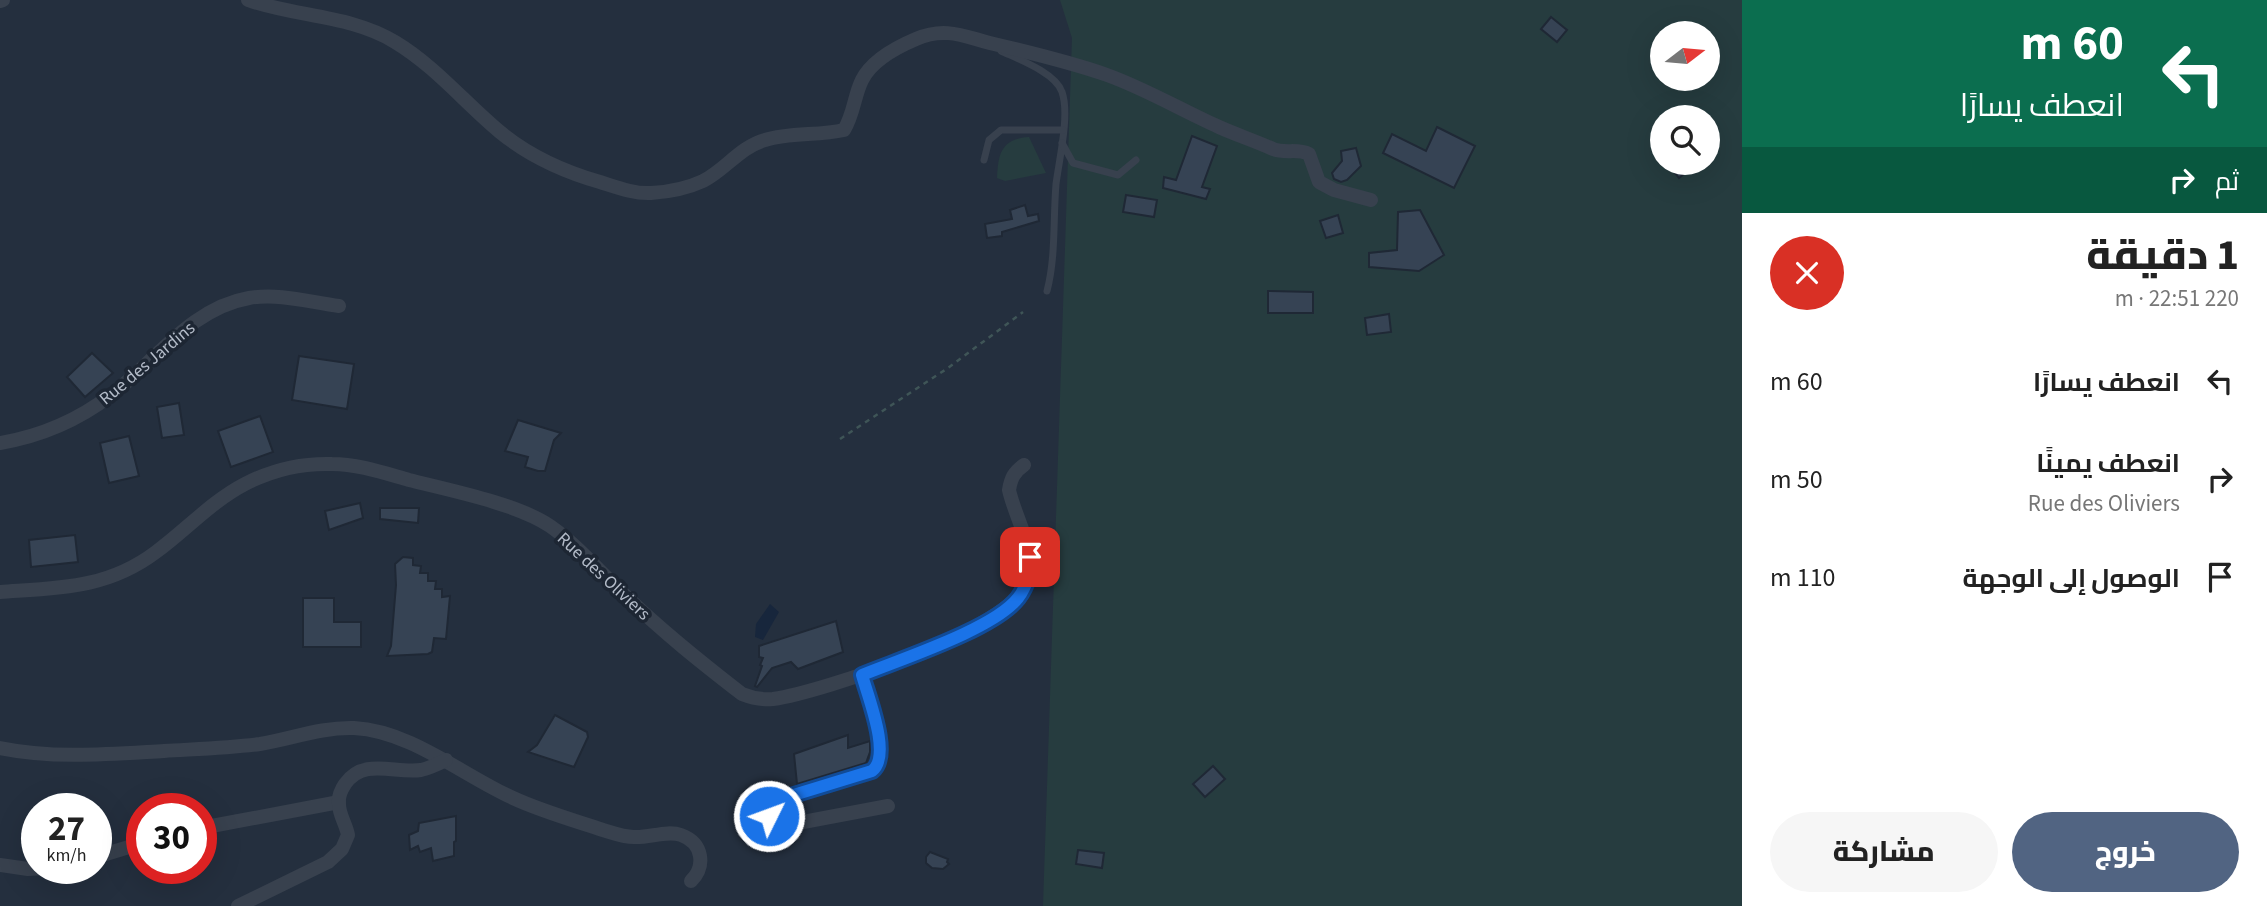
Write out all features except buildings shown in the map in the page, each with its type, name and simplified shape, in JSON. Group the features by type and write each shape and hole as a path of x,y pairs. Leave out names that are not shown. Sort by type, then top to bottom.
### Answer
{"street":[{"path":"248,0 273,9 373,31 396,42 503,134 539,157 585,177 628,190 650,193 674,190 703,181 737,155 763,140 844,130 850,121 862,80 872,65 918,38 937,32 960,33 981,41 1050,57 1153,94 1219,127 1283,153 1301,150 1309,154 1319,182 1334,190 1371,200"},
{"name":"Rue des Jardins","path":"0,443 32,438 89,411 113,394 186,329 212,312 236,302 263,297 284,297 339,306"},
{"name":"Rue des Oliviers","path":"0,592 70,587 116,576 137,566 226,496 259,477 296,466 335,463 354,465 448,490 537,518 562,535 686,651 742,694 752,699 772,699 862,675 969,631 993,618 1017,600 1030,572 1030,557 1009,491 1010,480 1024,465"},
{"path":"862,675 877,730 880,761 878,767 774,801 769,807 769,816 774,823 782,826 888,806"},
{"path":"0,748 53,755 139,753 262,743 302,734 350,728 376,731 446,760 514,799 611,833 635,837 672,833 680,835 695,845 702,860 700,869 691,881"},
{"path":"238,906 318,868 336,856 345,844 348,833 340,813 339,802 344,785 359,771 387,768 420,770 434,767 446,760"},
{"path":"217,825 339,802"},
{"path":"0,866 21,867"}],"lane":[{"path":"981,41 1043,71 1056,82 1062,92 1063,130 1056,183 1052,271 1047,291"},
{"path":"984,160 989,139 1001,130 1063,130"},
{"path":"1062,143 1073,163 1118,175 1136,160"}],"path":[{"path":"840,439 948,368 1023,313"}],"green space":[{"path":"1060,0 1742,0 1742,906 1043,906 1072,38"},
{"path":"1029,137 1046,173 1005,181 997,178 998,162 1003,149 1012,141"}],"water":[{"path":"770,604 779,612 763,640 755,637 756,624"}],"route":[{"path":"769,816 769,807 774,801 878,767 880,761 877,730 862,675 969,631 1004,610 1017,600 1025,587 1030,572 1030,557"}]}
